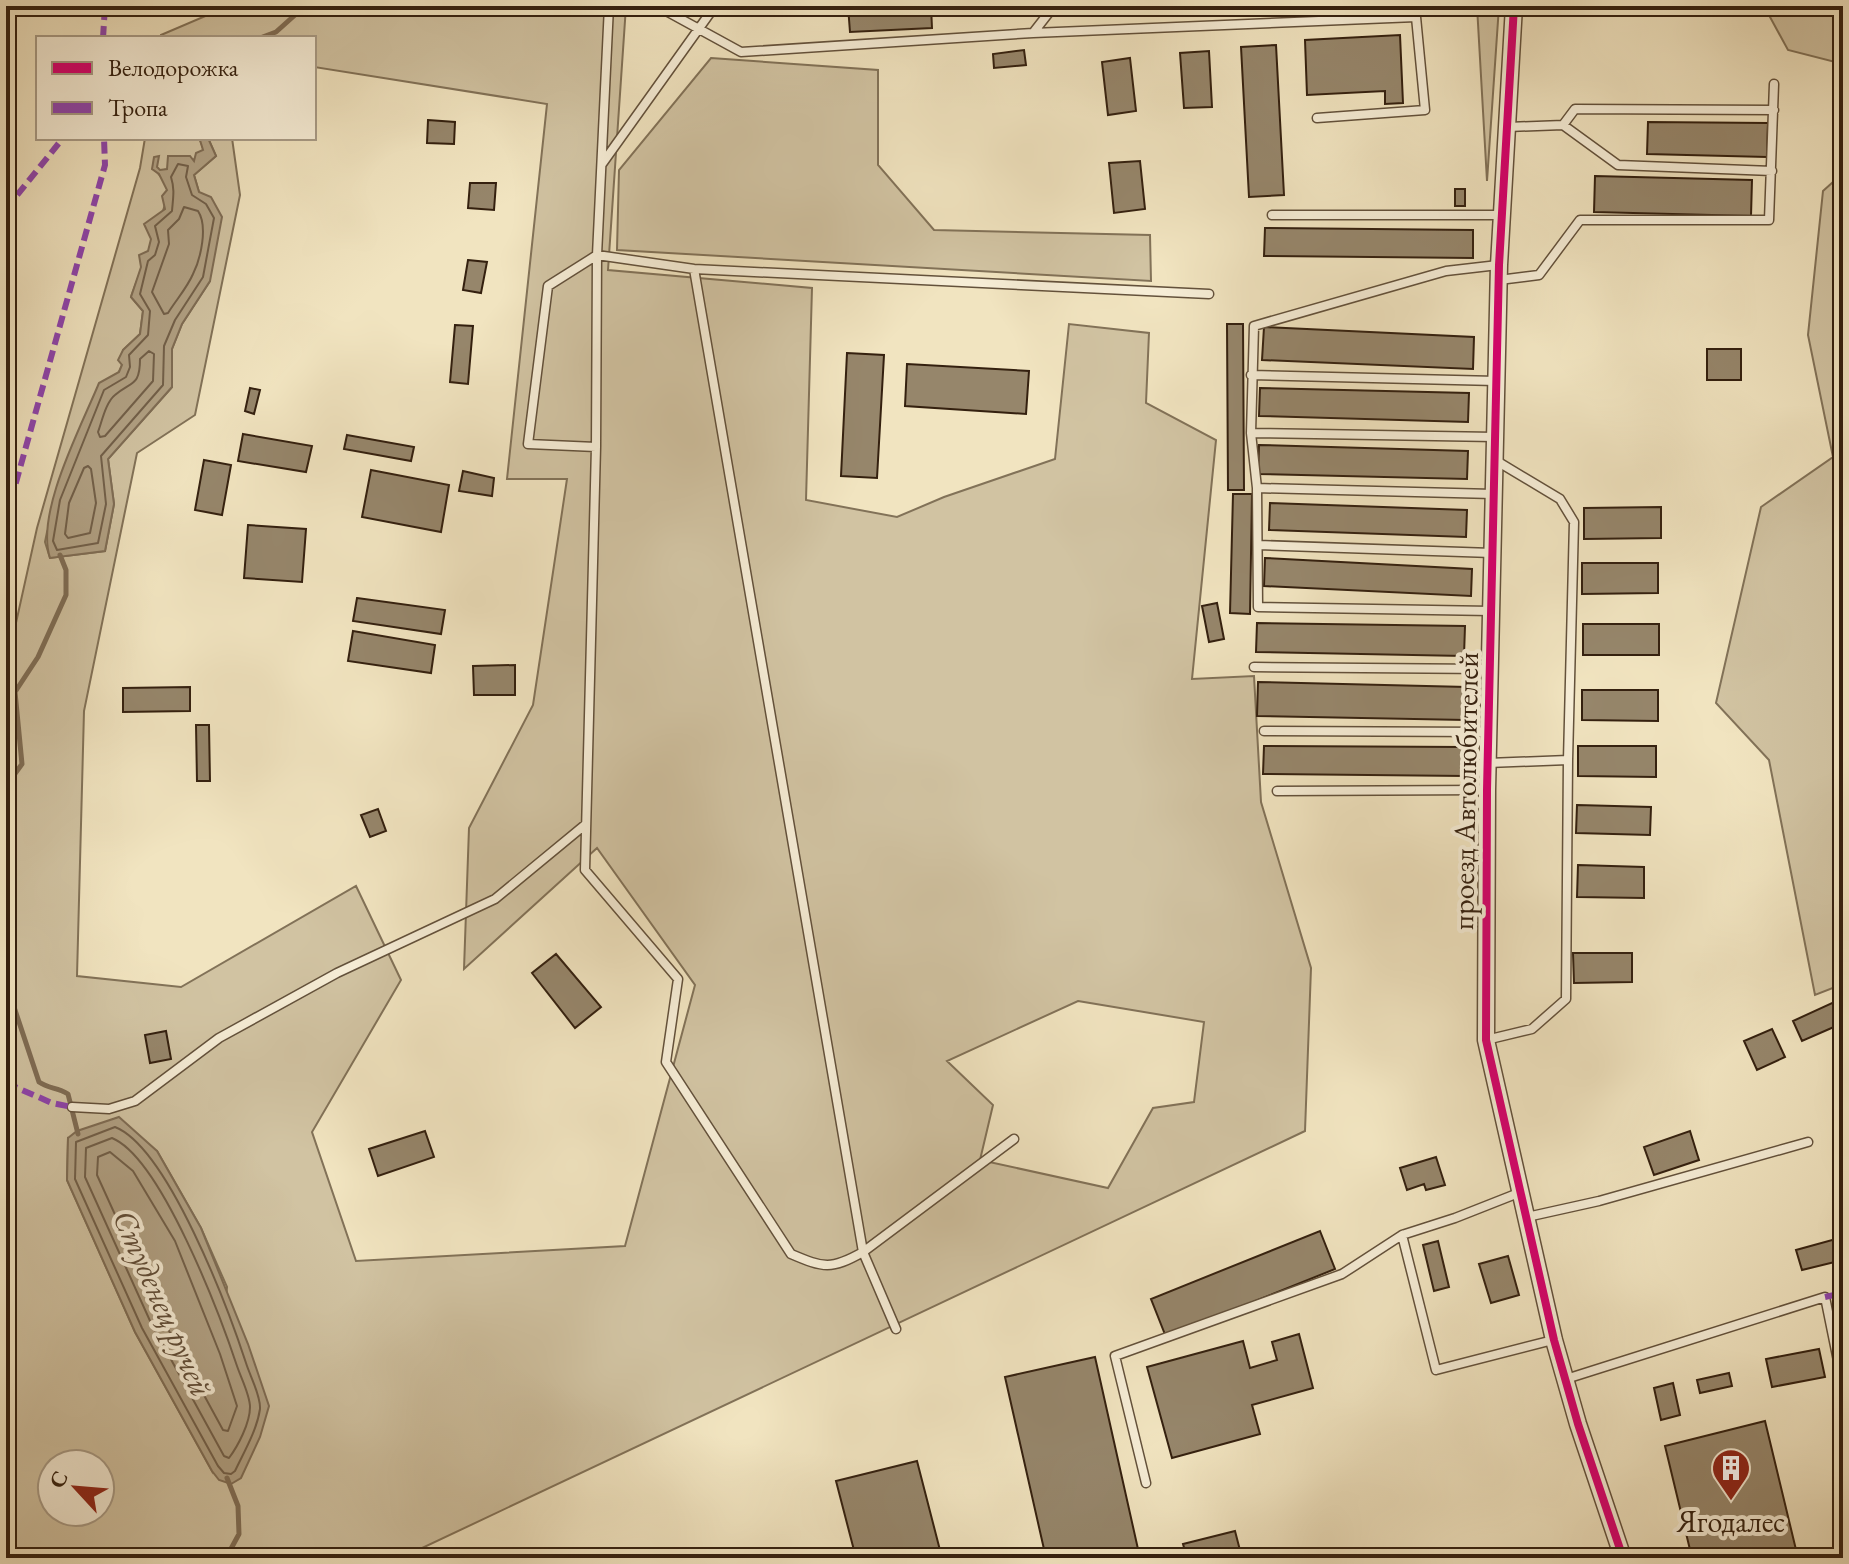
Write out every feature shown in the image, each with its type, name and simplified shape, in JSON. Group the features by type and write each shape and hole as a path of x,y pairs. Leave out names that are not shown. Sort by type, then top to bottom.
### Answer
{"street":[{"name":"проезд Автолюбителей","path":"1514,6 1496,381 1487,790 1486,1040 1554,1340 1623,1558"}],"lane":[{"path":"609,6 597,255 596,447 585,870 678,979 666,1062 791,1254 821,1266 840,1265 863,1252 1014,1139"},
{"path":"657,6 741,52 1033,33 1416,17 1425,110 1317,118"},
{"path":"601,165 715,6"},
{"path":"1033,33 1054,6"},
{"path":"1491,611 1258,607 1257,488 1251,433 1254,326 1446,271 1539,275 1580,220 1769,220 1774,84"},
{"path":"1563,125 1575,109 1774,110"},
{"path":"1507,127 1563,125 1618,165 1772,171"},
{"path":"1272,215 1502,215"},
{"path":"596,447 528,444 548,286 597,255 694,269 1209,294"},
{"path":"694,269 863,1252 896,1329"},
{"path":"1251,375 1496,381"},
{"path":"1251,433 1495,437"},
{"path":"1486,1040 1532,1029 1566,999 1574,522 1560,499 1494,459"},
{"path":"1257,488 1493,494"},
{"path":"1259,545 1492,553"},
{"path":"1254,667 1490,669"},
{"path":"1264,731 1489,732"},
{"path":"1488,763 1568,760"},
{"path":"1277,791 1487,790"},
{"path":"72,1107 109,1109 135,1101 219,1038 337,973 495,899 586,824"},
{"path":"1527,1217 1599,1201 1808,1142"},
{"path":"1146,1483 1115,1356 1342,1274 1402,1235 1521,1192"},
{"path":"1402,1235 1436,1370 1554,1340"},
{"path":"1565,1380 1825,1297 1838,1361 1843,1369"}],"shaded area":[{"path":"245,6 626,6 608,270 812,288 806,500 897,517 944,497 1055,459 1069,324 1149,333 1146,403 1216,440 1192,679 1254,676 1261,802 1311,968 1305,1131 401,1558 6,1558 6,668 37,528 140,168 145,140 200,140 204,151 184,165 159,171 157,167 153,169 165,183 167,197 131,297 143,311 140,334 123,350 122,365 47,532 45,542 50,558 105,551 114,504 108,459 172,387 172,349 182,324 210,281 199,192 194,175 216,156 209,140 232,140 240,195 195,415 137,453 84,711 77,976 181,987 356,886 401,980 312,1132 356,1261 625,1246 695,985 597,848 464,969 469,828 533,705 567,479 507,479 547,104 316,67 316,36 161,35 217,11 234,15","holes":["1078,1001 1204,1022 1194,1102 1153,1108 1108,1188 980,1160 993,1105 947,1061","68,1138 157,1151 201,1228 227,1287 212,1471 135,1332 67,1180"]},
{"path":"1477,6 1499,6 1487,181"},
{"path":"1764,6 1843,6 1843,64 1788,50"},
{"path":"711,58 878,70 878,165 934,230 1150,235 1151,281 617,250 619,170"},
{"path":"1843,173 1843,984 1815,995 1769,760 1716,703 1761,507 1833,457 1808,335 1823,191"}],"water":[{"path":"200,140 209,140 216,156 194,175 199,192 211,197 222,217 210,281 182,324 172,349 172,387 108,459 114,504 105,551 50,558 47,539 49,518 62,470 99,383 119,372 122,365 118,360 123,350 140,334 143,311 131,297 141,267 139,255 148,251 151,239 144,224 165,209 162,196 167,190 159,174 152,169 154,157 159,156 157,167 160,170 167,169 168,156 190,156 194,161 196,153 203,150"},
{"path":"119,1117 157,1151 201,1228 248,1344 269,1406 260,1437 241,1478 231,1484 219,1480 212,1471 135,1332 67,1180 68,1138 77,1131"}],"building":[{"path":"803,6 840,6 841,12 804,16"},
{"path":"848,6 931,6 932,28 850,32"},
{"path":"1096,6 1177,6 1096,13"},
{"path":"1400,35 1403,103 1385,104 1385,91 1307,95 1305,40"},
{"path":"1276,45 1284,195 1249,197 1241,47"},
{"path":"1024,50 1026,65 994,68 993,54"},
{"path":"1209,51 1212,107 1184,108 1180,53"},
{"path":"1130,58 1136,111 1108,115 1102,62"},
{"path":"428,120 455,122 454,144 427,143"},
{"path":"1648,122 1768,123 1767,157 1647,154"},
{"path":"1140,161 1145,209 1114,213 1109,163"},
{"path":"1595,176 1752,180 1751,216 1594,212"},
{"path":"470,183 496,183 494,210 468,208"},
{"path":"1455,189 1465,189 1465,206 1455,206"},
{"path":"1265,228 1473,230 1473,258 1264,256"},
{"path":"468,260 487,262 481,293 463,290"},
{"path":"1227,324 1243,324 1244,490 1228,490"},
{"path":"455,325 473,326 468,384 450,382"},
{"path":"1264,327 1474,337 1473,369 1262,360"},
{"path":"1707,349 1741,349 1741,380 1707,380"},
{"path":"847,353 884,355 877,478 841,476"},
{"path":"907,364 1029,371 1026,414 905,406"},
{"path":"250,388 260,390 254,414 245,411"},
{"path":"1260,388 1469,393 1468,422 1259,416"},
{"path":"243,434 312,446 306,472 238,461"},
{"path":"347,435 414,447 411,461 344,449"},
{"path":"1259,445 1468,451 1467,479 1258,474"},
{"path":"204,460 231,465 222,515 195,510"},
{"path":"371,470 449,485 441,532 362,517"},
{"path":"463,471 494,478 492,496 459,491"},
{"path":"1233,494 1252,494 1250,614 1230,613"},
{"path":"1270,503 1467,510 1466,537 1269,530"},
{"path":"1661,507 1661,538 1584,539 1584,508"},
{"path":"248,525 306,529 302,582 244,578"},
{"path":"1265,558 1472,569 1471,596 1264,586"},
{"path":"1582,563 1658,563 1658,593 1582,594"},
{"path":"357,598 445,610 441,634 353,621"},
{"path":"1217,603 1224,639 1209,642 1202,606"},
{"path":"1257,623 1465,626 1464,656 1256,652"},
{"path":"1583,624 1659,624 1659,655 1583,655"},
{"path":"353,631 435,645 431,673 348,661"},
{"path":"515,665 515,695 474,695 473,666"},
{"path":"1258,682 1467,687 1466,720 1257,716"},
{"path":"190,687 190,711 123,712 123,688"},
{"path":"1582,690 1658,690 1658,721 1582,720"},
{"path":"196,725 209,725 210,781 197,781"},
{"path":"1264,746 1465,747 1465,776 1263,774"},
{"path":"1578,746 1656,746 1656,777 1578,776"},
{"path":"1577,805 1651,807 1650,835 1576,833"},
{"path":"378,809 386,831 370,837 361,815"},
{"path":"1578,865 1644,867 1644,898 1577,897"},
{"path":"1573,953 1632,953 1632,982 1574,983"},
{"path":"556,954 601,1007 575,1028 532,973"},
{"path":"1843,998 1843,1023 1802,1041 1793,1021"},
{"path":"1772,1029 1785,1057 1757,1070 1744,1041"},
{"path":"166,1031 171,1059 150,1063 145,1035"},
{"path":"425,1131 434,1157 378,1176 369,1149"},
{"path":"1690,1131 1699,1160 1654,1175 1644,1147"},
{"path":"1436,1157 1445,1185 1426,1190 1424,1184 1407,1190 1400,1168"},
{"path":"1320,1231 1335,1269 1166,1337 1151,1299"},
{"path":"1843,1237 1843,1260 1802,1270 1796,1250"},
{"path":"1438,1241 1449,1287 1434,1291 1423,1245"},
{"path":"1508,1256 1519,1295 1491,1303 1479,1264"},
{"path":"1299,1334 1313,1388 1252,1405 1260,1434 1172,1458 1147,1367 1243,1341 1250,1368 1277,1360 1272,1342"},
{"path":"1819,1349 1825,1377 1772,1387 1766,1359"},
{"path":"1095,1357 1140,1558 1046,1558 1005,1377"},
{"path":"1729,1373 1732,1386 1700,1393 1697,1380"},
{"path":"1673,1383 1680,1415 1661,1420 1654,1388"},
{"name":"Ягодалес","path":"1765,1421 1798,1558 1692,1558 1665,1446"},
{"path":"917,1461 942,1558 856,1558 836,1481"},
{"path":"1235,1531 1242,1558 1187,1558 1183,1544"}],"waterway":[{"name":"Студенец ручей","path":"265,36 276,32 305,6"},
{"name":"Студенец ручей","path":"6,786 22,764 15,692 38,657 66,595 66,570 60,555"},
{"name":"Студенец ручей","path":"6,983 39,1082 68,1094 78,1134"},
{"name":"Студенец ручей","path":"226,1558 239,1534 238,1506 227,1478"}],"marked path":[{"path":"103,36 105,6"},
{"path":"6,209 61,140"},
{"path":"6,518 105,165 104,140"},
{"path":"6,1083 52,1103 72,1107"},
{"path":"1825,1297 1843,1293"}],"cycle path":[{"path":"1514,6 1499,265 1487,790 1486,1040 1554,1340 1578,1424 1623,1558"}],"place":[{"name":"Ягодалес","path":"1731,1502"}]}
